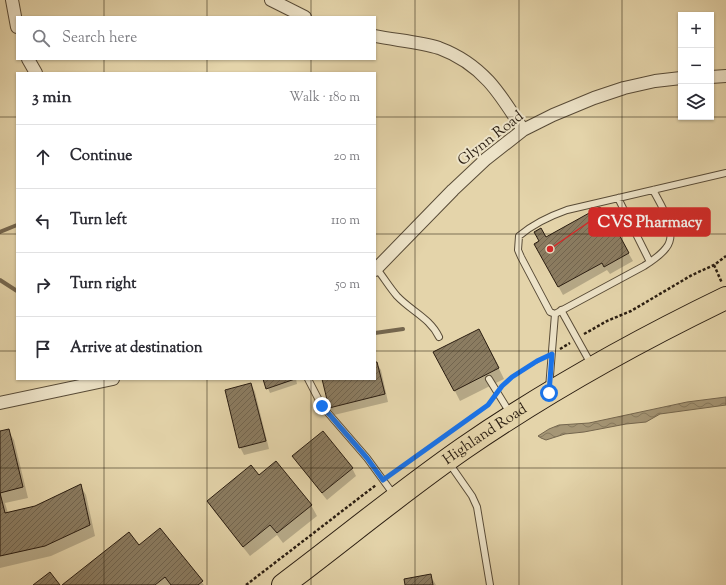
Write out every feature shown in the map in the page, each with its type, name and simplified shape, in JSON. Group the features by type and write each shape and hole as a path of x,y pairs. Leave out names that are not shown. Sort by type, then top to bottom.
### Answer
{"highway":[{"name":"Highland Road","path":"283,585 447,460 512,416 593,367 638,342 724,288"}],"street":[{"path":"12,0 16,22"},
{"path":"272,0 303,16"},
{"path":"376,36 438,48 463,59 485,77 502,96 523,130"},
{"path":"29,60 35,72"},
{"path":"714,76 726,76"},
{"name":"Glynn Road","path":"376,270 480,164 523,130 553,115 616,90 655,81 678,78"},
{"path":"0,402 108,380"}],"lane":[{"path":"653,190 669,221 670,228 668,247 658,257 650,262 558,312 550,312 518,250 519,236 526,230 554,215 567,210 726,173"},
{"path":"618,198 650,262"},
{"path":"376,270 398,297 422,316 436,330 439,337"},
{"path":"558,312 577,339 593,367"},
{"path":"549,393 552,354 558,312"},
{"path":"489,379 512,416"},
{"path":"309,380 322,406 367,458 396,498"},
{"path":"447,460 472,496 477,508 490,585"}],"path":[{"path":"246,585 383,480 488,405 512,377 607,321 631,311 692,275 714,265 726,256"},
{"path":"714,265 724,288"}],"water":[{"path":"726,397 726,405 660,414 646,422 565,434 546,440 538,436 559,425 589,423 687,402"}],"building":[{"path":"600,207 611,229 615,227 629,253 604,267 602,263 558,287 534,244 539,241 534,232 541,228 546,237"},
{"path":"479,329 499,368 454,391 433,352"},
{"path":"377,362 385,394 329,408 322,380 376,380"},
{"path":"263,380 292,380 266,389"},
{"path":"251,383 266,441 239,448 225,390"},
{"path":"9,429 23,487 0,493 0,431"},
{"path":"323,431 353,468 322,493 292,456"},
{"path":"276,461 312,505 277,533 270,525 243,547 207,501 251,465 259,475"},
{"path":"81,484 90,525 45,546 0,556 0,493 5,513 35,506"},
{"path":"160,528 203,581 198,585 171,585 165,577 155,585 62,585 129,532 139,545"},
{"path":"50,572 60,585 33,585"},
{"path":"431,574 433,585 405,585 404,579"}],"waterway":[{"path":"0,232 16,225"},
{"path":"0,280 16,290"},
{"path":"376,333 403,329"}],"place":[{"name":"CVS Pharmacy","path":"550,249"}],"route":[{"path":"322,406 367,458 383,480 488,405 502,386 512,377 537,361 552,354 549,393"}]}
